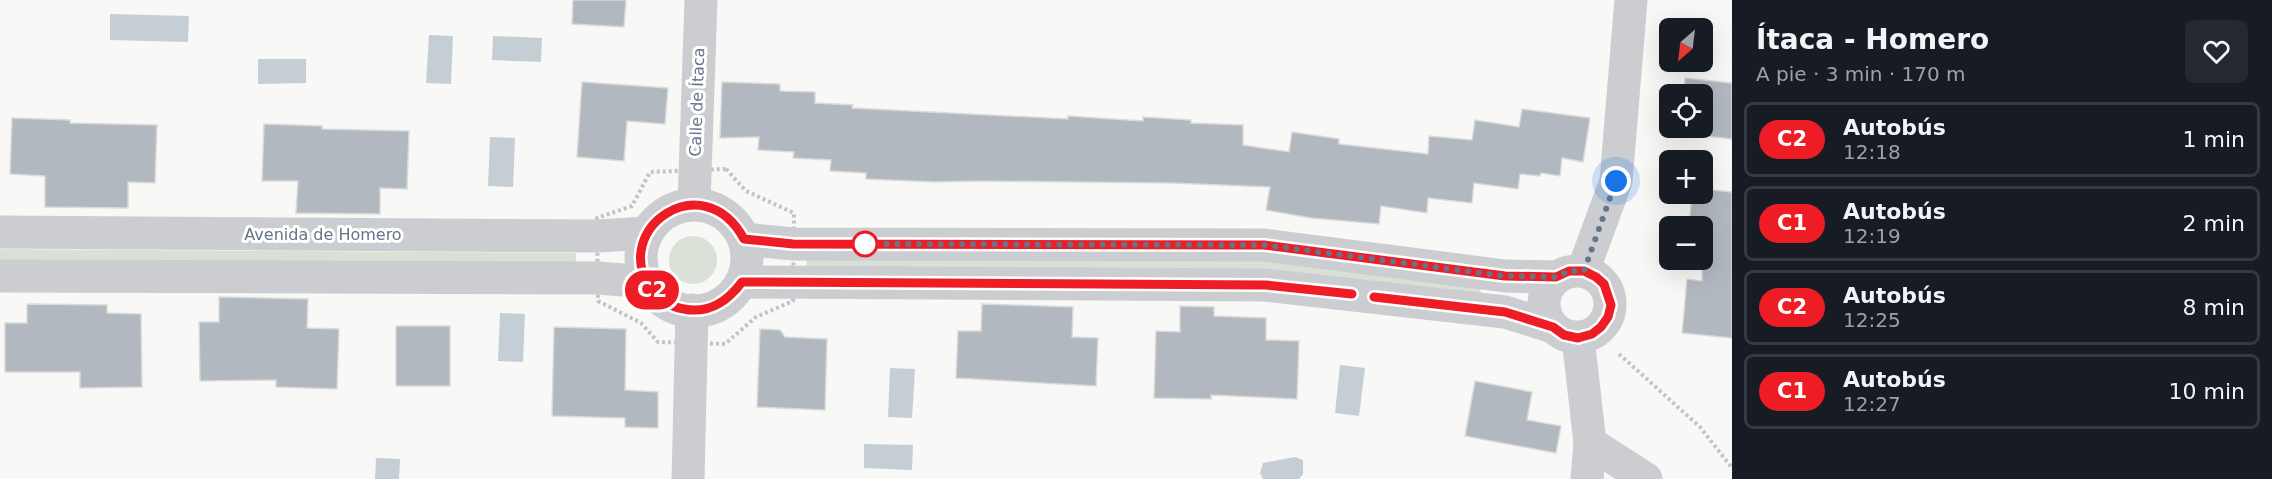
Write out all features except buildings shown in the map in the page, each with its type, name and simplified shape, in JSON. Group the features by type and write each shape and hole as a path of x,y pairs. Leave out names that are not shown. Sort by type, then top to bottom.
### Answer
{"street":[{"name":"Calle de Ítaca","path":"694,204 701,0"},
{"path":"1587,479 1590,443 1566,333 1545,315 1543,301 1547,288 1570,274 1616,181 1631,0"},
{"path":"694,204 710,207 724,214 736,225 744,239 747,254 742,282 733,294 721,304 707,309 692,310 678,308 665,302 654,293 646,282 642,266 642,249 655,221 666,212 679,206 694,204"},
{"name":"Avenida de Homero","path":"0,232 597,236 647,234"},
{"path":"742,282 1266,285 1505,312 1566,333 1592,334 1608,317 1611,305 1604,284 1596,277 1570,274 1505,276 1264,245 793,244 744,239"},
{"path":"0,276 598,278 646,282"},
{"path":"688,479 692,310"},
{"path":"1590,443 1646,479"}],"path":[{"path":"726,169 746,191 794,213 793,301 756,317 725,344 658,342 641,323 598,301 597,218 632,206 650,172 695,170 726,169"},
{"path":"1619,354 1700,427 1732,468"}],"shaded area":[{"path":"110,14 189,16 188,42 110,40"},
{"path":"429,35 453,36 451,84 426,83"},
{"path":"493,36 542,38 541,62 492,60"},
{"path":"258,59 306,59 306,83 258,84"},
{"path":"490,137 515,138 513,187 488,186"},
{"path":"688,236 698,236 710,243 717,255 717,265 710,277 698,284 688,284 673,273 669,265 669,255 680,240"},
{"path":"0,249 576,253 576,264 0,260"},
{"path":"1260,253 1482,281 1480,295 807,273 806,255"},
{"path":"500,313 525,314 523,362 498,361"},
{"path":"1340,365 1365,368 1359,416 1335,413"},
{"path":"890,368 915,369 912,418 888,417"},
{"path":"864,444 913,445 912,470 864,468"},
{"path":"1295,457 1303,460 1303,474 1299,479 1263,479 1260,473 1263,463"},
{"path":"376,458 400,459 399,479 375,479"}],"bus line":[{"name":"C2","path":"1352,294 1266,285 742,282 721,304 707,309 692,310 678,308 665,302 654,293 646,282 642,266 642,249 655,221 666,212 679,206 694,204 710,207 724,214 736,225 744,239 793,244 1264,245 1505,276 1556,277 1569,271 1584,271 1604,284 1611,305 1608,317 1601,327 1592,334 1578,338 1564,335 1553,327 1505,312 1374,297"}],"route":[{"path":"865,244 1264,245 1505,276 1556,277 1569,271 1584,271 1616,181"}]}
